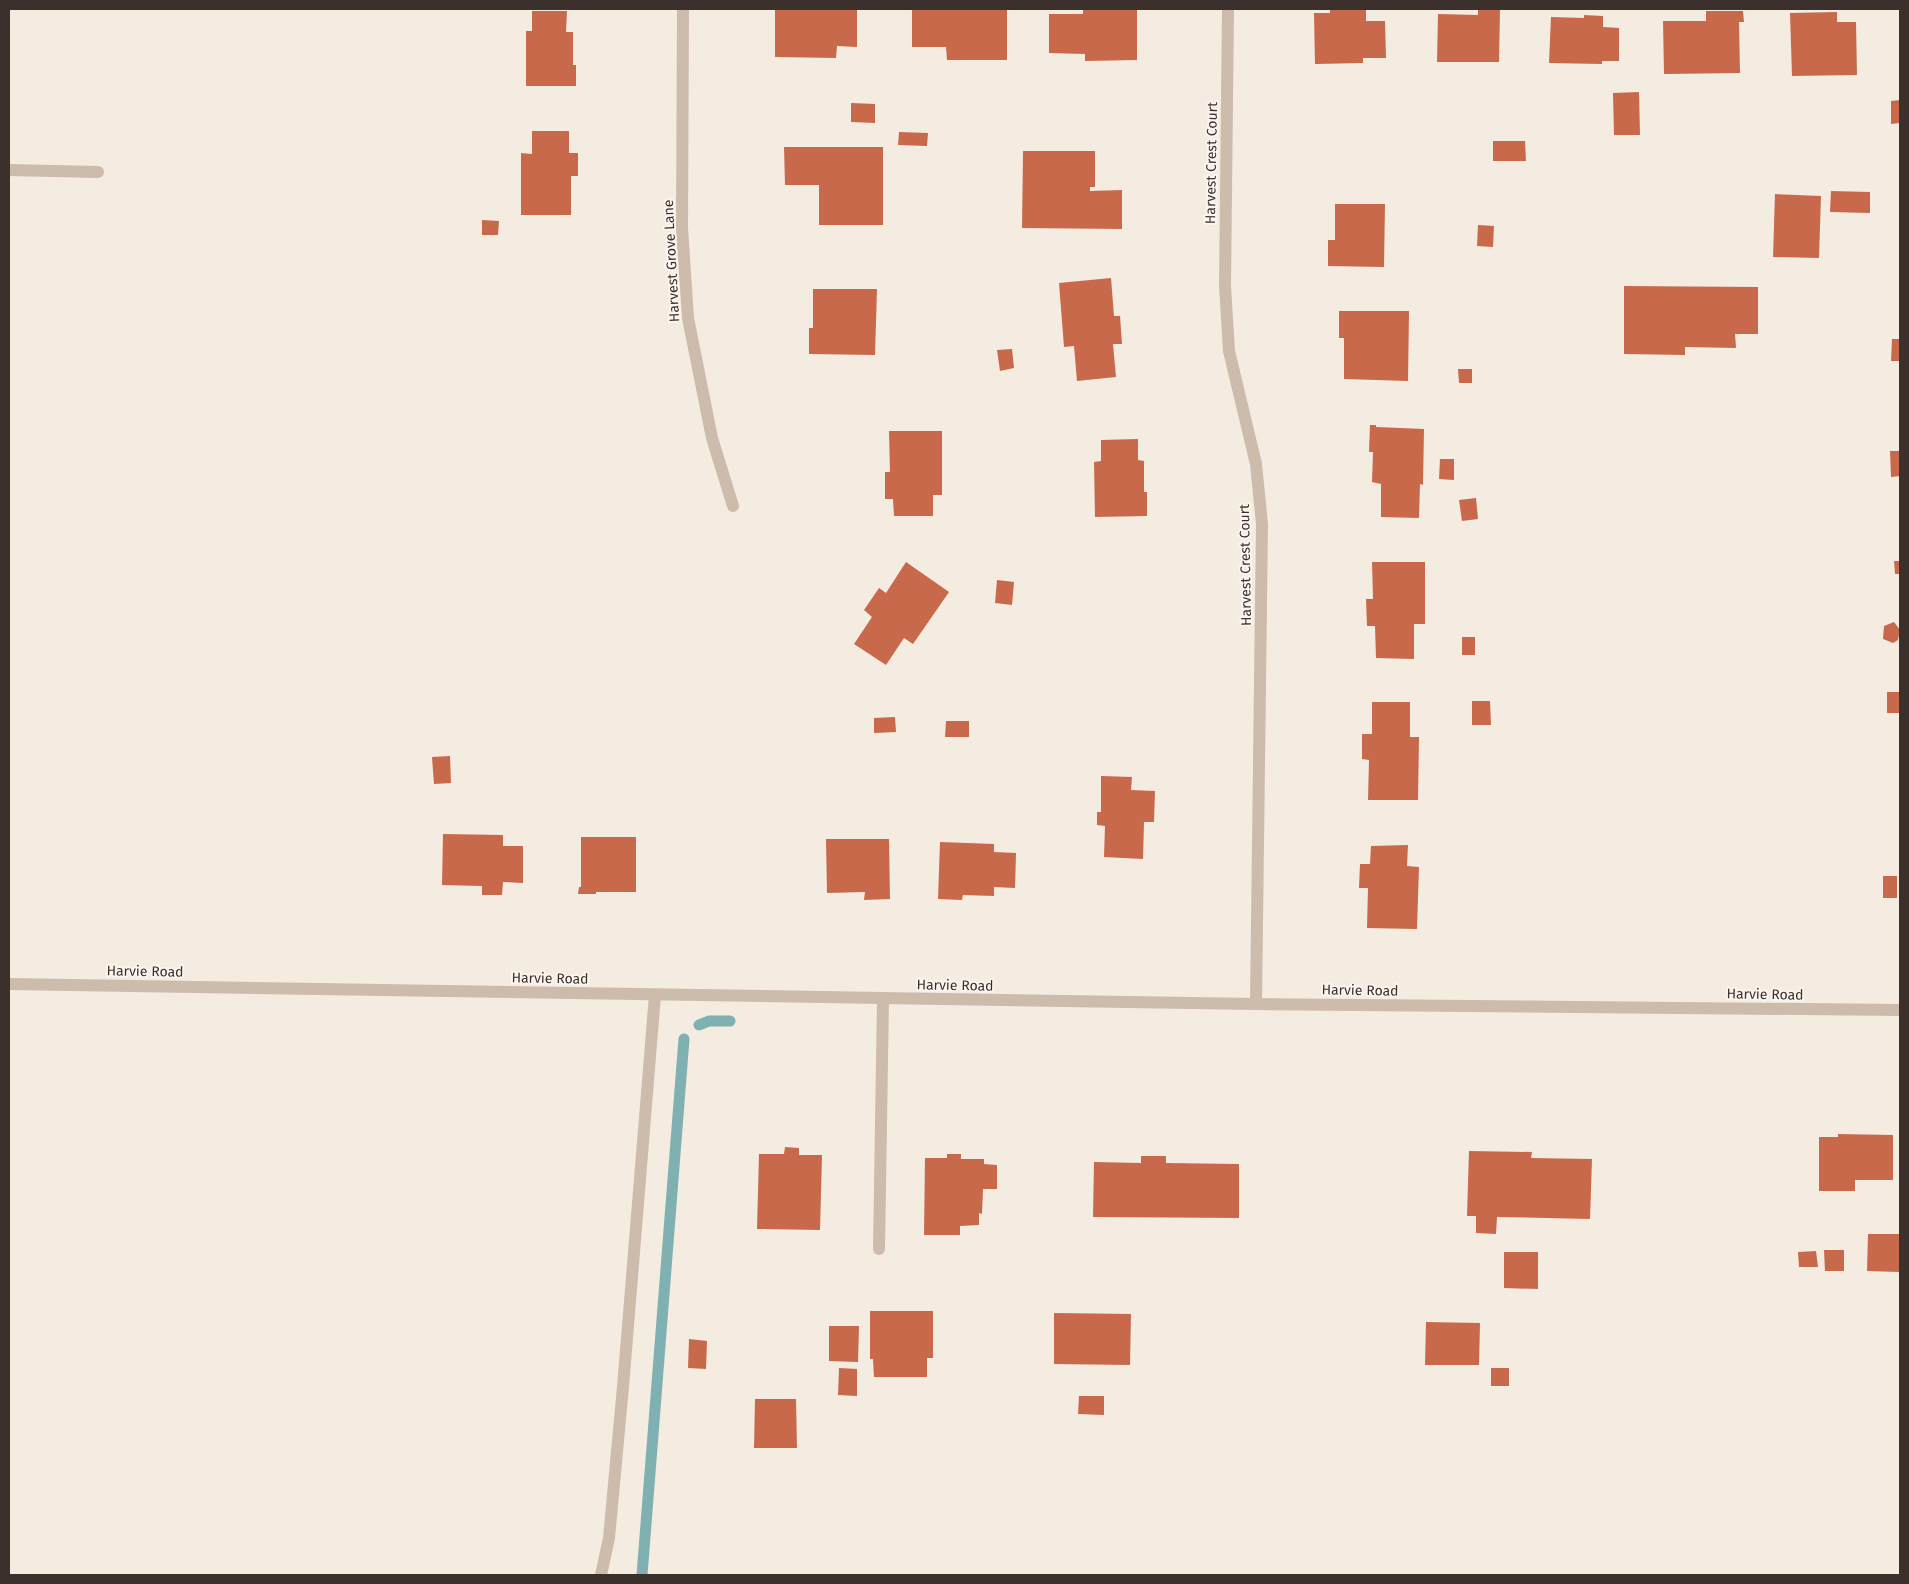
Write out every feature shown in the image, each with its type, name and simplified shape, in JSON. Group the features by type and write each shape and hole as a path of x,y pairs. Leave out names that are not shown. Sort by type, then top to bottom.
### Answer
{"street":[{"name":"Harvest Grove Lane","path":"683,9 682,228 688,318 712,438 733,506"},
{"name":"Harvest Crest Court","path":"1228,9 1225,296 1230,351 1256,464 1262,524 1256,1004"},
{"path":"9,170 98,172"},
{"name":"Harvie Road","path":"9,984 1256,1004 1900,1010"},
{"path":"601,1575 609,1538 656,994"},
{"path":"879,1249 883,998"}],"building":[{"path":"775,9 857,9 857,47 837,46 836,58 775,57"},
{"path":"1007,9 1007,60 947,60 946,47 912,47 912,10"},
{"path":"1083,9 1137,9 1137,60 1085,61 1085,54 1049,53 1049,14 1083,14"},
{"path":"1330,9 1366,9 1366,21 1385,21 1386,58 1363,58 1363,63 1315,64 1314,13 1330,13"},
{"path":"1478,9 1500,9 1499,62 1437,62 1438,14 1478,15"},
{"path":"532,11 567,11 566,32 573,32 573,65 576,65 576,86 526,86 526,31 532,31"},
{"path":"1706,11 1743,11 1744,22 1739,22 1740,73 1664,74 1663,21 1706,21"},
{"path":"1837,12 1837,22 1856,22 1857,75 1792,76 1790,13"},
{"path":"1584,15 1603,16 1603,27 1619,28 1619,61 1602,61 1602,64 1549,63 1551,17 1584,18"},
{"path":"1639,92 1640,135 1614,135 1613,93"},
{"path":"1900,100 1900,123 1891,124 1891,101"},
{"path":"851,103 875,104 875,123 851,122"},
{"path":"532,131 569,131 569,153 578,153 578,176 571,176 571,215 521,215 521,153 532,154"},
{"path":"899,132 928,133 927,146 898,145"},
{"path":"1493,141 1525,141 1526,161 1493,161"},
{"path":"784,147 883,147 883,225 819,225 819,185 785,185"},
{"path":"1023,151 1095,151 1095,187 1090,187 1090,191 1122,190 1122,229 1022,228"},
{"path":"1831,191 1870,192 1870,213 1830,212"},
{"path":"1775,194 1821,196 1819,258 1773,257"},
{"path":"1335,204 1385,204 1384,267 1328,266 1328,240 1335,240"},
{"path":"482,220 499,221 498,235 482,235"},
{"path":"1478,225 1494,226 1493,247 1477,246"},
{"path":"1111,278 1114,316 1120,316 1122,344 1113,344 1116,377 1077,381 1074,346 1064,347 1059,283"},
{"path":"1624,286 1758,287 1758,334 1735,334 1736,348 1685,347 1685,355 1624,354"},
{"path":"813,289 877,289 875,355 809,354 809,328 813,328"},
{"path":"1339,311 1409,311 1408,381 1344,379 1344,338 1339,338"},
{"path":"1892,339 1900,339 1900,361 1891,361"},
{"path":"1012,349 1014,368 1000,371 997,350"},
{"path":"1458,369 1472,369 1472,383 1459,383"},
{"path":"1370,425 1376,425 1376,427 1424,429 1423,485 1420,484 1419,518 1381,517 1381,484 1372,482 1373,452 1369,452"},
{"path":"889,431 942,431 942,495 933,495 933,516 894,516 893,499 885,499 885,472 890,472"},
{"path":"1138,439 1138,460 1144,461 1144,492 1147,492 1147,516 1095,517 1094,462 1101,461 1101,440"},
{"path":"1890,451 1900,451 1900,476 1891,477"},
{"path":"1440,459 1454,459 1454,480 1439,479"},
{"path":"1476,498 1478,519 1462,521 1459,500"},
{"path":"1894,561 1900,561 1900,574 1895,574"},
{"path":"906,562 949,592 913,644 904,638 886,665 854,644 872,617 864,610 879,588 886,593"},
{"path":"1372,562 1425,562 1425,624 1414,624 1414,659 1376,658 1375,626 1367,626 1366,599 1373,599"},
{"path":"997,580 1014,582 1012,605 995,603"},
{"path":"1894,622 1900,630 1898,640 1893,643 1883,639 1884,626"},
{"path":"1462,637 1475,637 1475,655 1462,655"},
{"path":"1887,692 1900,692 1900,713 1887,713"},
{"path":"1472,701 1490,701 1491,725 1472,725"},
{"path":"1372,702 1410,702 1410,737 1419,737 1418,800 1368,800 1369,760 1362,759 1362,734 1372,734"},
{"path":"895,717 896,732 874,733 874,718"},
{"path":"946,721 969,721 969,737 945,737"},
{"path":"450,756 451,783 434,784 432,757"},
{"path":"1101,776 1132,777 1131,790 1155,791 1154,822 1144,822 1143,859 1104,857 1105,826 1097,825 1097,812 1101,812"},
{"path":"443,834 503,835 503,846 523,846 523,883 503,882 502,895 482,895 482,886 442,885"},
{"path":"581,837 636,837 636,892 578,894 579,887 581,887"},
{"path":"826,839 889,839 890,899 864,900 865,892 827,893"},
{"path":"940,842 994,844 994,852 1016,853 1015,888 994,887 994,896 963,895 962,900 938,899"},
{"path":"1408,845 1407,866 1419,867 1417,929 1367,928 1368,888 1359,888 1360,864 1370,864 1371,846"},
{"path":"1883,876 1897,876 1897,898 1883,898"},
{"path":"1838,1134 1893,1135 1893,1180 1855,1180 1855,1191 1819,1191 1819,1137 1838,1137"},
{"path":"785,1147 799,1148 799,1155 822,1155 820,1230 757,1229 759,1154 784,1154"},
{"path":"1469,1151 1532,1152 1531,1158 1592,1159 1590,1219 1497,1217 1496,1234 1476,1233 1476,1216 1467,1216"},
{"path":"947,1154 961,1154 961,1159 984,1159 984,1164 997,1165 997,1189 983,1189 982,1214 979,1213 979,1225 960,1226 960,1235 924,1235 925,1158 947,1158"},
{"path":"1141,1156 1166,1156 1166,1163 1239,1164 1239,1218 1093,1217 1094,1162 1141,1163"},
{"path":"1868,1234 1900,1234 1900,1272 1867,1271"},
{"path":"1824,1250 1844,1250 1844,1271 1825,1271"},
{"path":"1816,1251 1818,1267 1799,1267 1798,1252"},
{"path":"1504,1252 1538,1252 1538,1289 1504,1288"},
{"path":"870,1311 933,1311 933,1358 927,1358 927,1377 874,1377 873,1359 870,1359"},
{"path":"1054,1313 1131,1314 1130,1365 1054,1364"},
{"path":"1426,1322 1480,1323 1479,1365 1425,1365"},
{"path":"829,1326 859,1326 858,1362 829,1361"},
{"path":"689,1339 707,1341 706,1369 688,1368"},
{"path":"839,1368 857,1369 857,1396 838,1395"},
{"path":"1491,1368 1509,1368 1509,1386 1491,1386"},
{"path":"1079,1396 1104,1396 1104,1415 1078,1414"},
{"path":"755,1399 796,1399 797,1448 754,1448"}],"waterway":[{"path":"699,1025 709,1021 730,1021"},
{"path":"642,1575 684,1039"}]}
